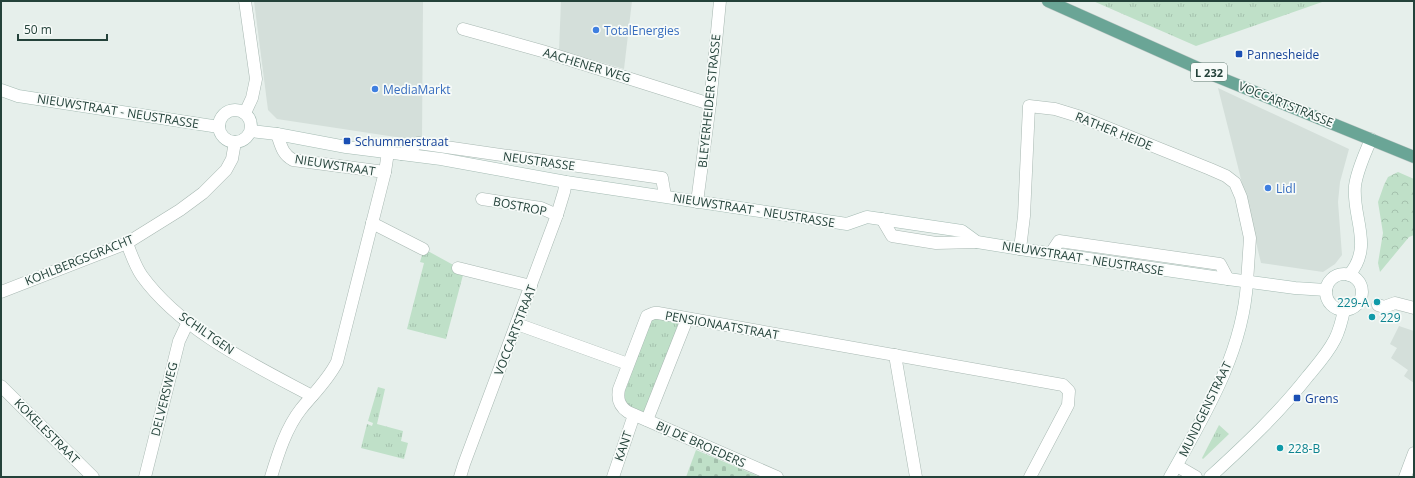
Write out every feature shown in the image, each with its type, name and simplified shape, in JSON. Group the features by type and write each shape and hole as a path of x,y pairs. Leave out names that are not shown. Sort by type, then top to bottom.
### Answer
{"main road":[{"name":"VOCCARTSTRASSE","path":"1048,1 1211,74 1414,157"}],"street":[{"path":"245,113 252,98 256,79 246,1"},
{"name":"BLEYERHEIDER STRASSE","path":"697,202 710,104 720,1"},
{"name":"AACHENER WEG","path":"463,30 542,51 710,104"},
{"path":"1,90 18,96"},
{"path":"1,98 18,96"},
{"name":"NIEUWSTRAAT - NEUSTRASSE","path":"18,96 218,127"},
{"name":"RATHER HEIDE","path":"1020,249 1024,216 1029,106 1055,109 1081,117 1226,176 1235,183 1241,197 1250,238 1247,282"},
{"path":"234,110 245,113 250,118 251,131 245,139 235,142 224,138 218,127 221,117 229,111 234,110"},
{"name":"NIEUWSTRAAT - NEUSTRASSE","path":"251,131 277,134 346,147 441,159 566,182 847,224 867,217 882,219 962,231 977,242 1051,254 1247,282 1326,290"},
{"name":"NIEUWSTRAAT","path":"277,134 284,152 293,160 385,172"},
{"path":"1349,275 1356,266 1362,247 1355,187 1359,168 1371,139"},
{"name":"KOHLBERGSGRACHT","path":"1,292 126,243 180,210 203,193 226,170 232,159 235,142"},
{"name":"NEUSTRASSE","path":"402,154 418,143 662,178 665,196"},
{"path":"271,477 278,454 300,410 331,374 337,362 385,172 388,152"},
{"name":"VOCCARTSTRAAT","path":"460,477 557,215 566,182"},
{"name":"BOSTROP","path":"482,199 541,208 557,215"},
{"path":"372,223 423,249"},
{"name":"SCHILTGEN","path":"126,243 142,275 159,295 188,322 218,344 312,396"},
{"path":"458,268 531,286"},
{"path":"1339,275 1349,275 1359,283 1362,294 1355,306 1344,310 1336,308 1331,305 1327,298 1326,290 1328,284 1334,277 1339,275"},
{"name":"MUNDGENSTRAAT","path":"1170,477 1221,382 1229,363 1244,315 1247,282"},
{"path":"1378,305 1384,307 1396,303 1414,308"},
{"path":"1210,477 1267,424 1308,378 1325,356 1335,339 1341,324 1344,310"},
{"name":"PENSIONAATSTRAAT","path":"628,364 647,316 654,313 1063,385 1069,390 1068,405 1030,477"},
{"name":"BIJ DE BROEDERS","path":"647,420 687,319"},
{"name":"DELVERSWEG","path":"145,477 179,341 188,322"},
{"path":"517,324 628,364"},
{"path":"895,355 916,477"},
{"name":"BIJ DE BROEDERS","path":"628,364 618,396 622,408 634,415 777,477"},
{"name":"KOKELESTRAAT","path":"1,386 93,477"},
{"name":"KANT","path":"613,477 634,415"},
{"path":"1405,477 1414,453"},
{"name":"MUNDGENSTRAAT","path":"1177,466 1196,477"}],"shaded area":[{"path":"254,1 423,1 422,141 277,119 268,110"},
{"name":"TotalEnergies","path":"561,1 632,1 624,69 559,50"},
{"path":"1218,88 1349,149 1340,182 1338,202 1342,255 1335,264 1323,272 1261,263"},
{"path":"1399,326 1414,331 1414,383 1404,376 1408,370 1391,358 1397,348 1390,344"}],"green space":[{"path":"1093,1 1325,1 1196,46"},
{"path":"1398,172 1414,179 1414,235 1409,237 1380,272 1378,263 1383,233 1378,202 1388,177"},
{"path":"426,250 457,267 463,275 446,339 407,329 424,263 420,262 422,255"},
{"path":"654,318 682,322 647,415 628,407 622,395 649,322"},
{"path":"378,387 385,389 377,424 403,431 401,441 408,443 404,459 361,448 367,424 372,426 373,423 368,421"},
{"path":"1219,425 1229,434 1203,459 1202,458"},
{"path":"696,450 760,477 686,477"}],"place":[{"name":"TotalEnergies","path":"596,30"},
{"name":"Pannesheide","path":"1239,54"},
{"name":"MediaMarkt","path":"375,89"},
{"name":"Schummerstraat","path":"347,141"},
{"name":"Lidl","path":"1268,188"},
{"name":"229-A","path":"1377,302"},
{"name":"229","path":"1372,317"},
{"name":"Grens","path":"1297,398"},
{"name":"228-B","path":"1280,448"}]}
